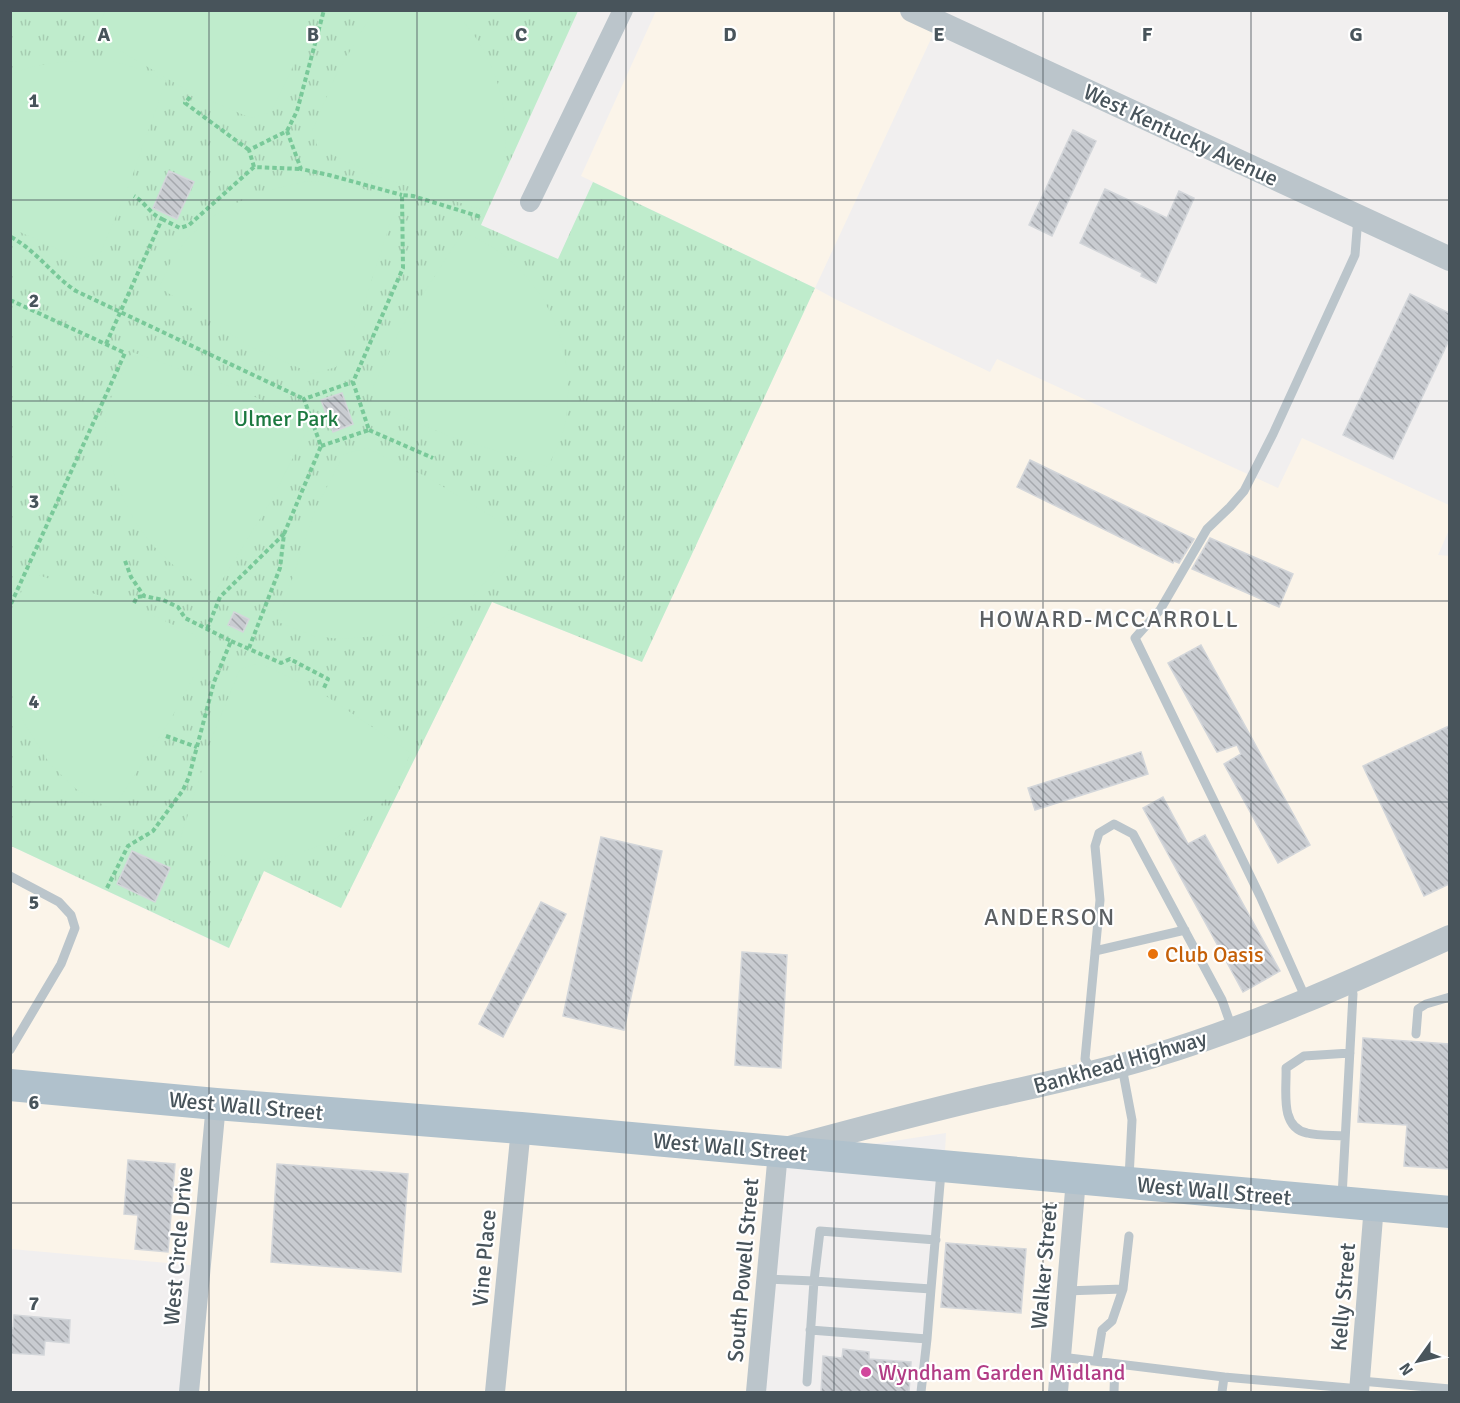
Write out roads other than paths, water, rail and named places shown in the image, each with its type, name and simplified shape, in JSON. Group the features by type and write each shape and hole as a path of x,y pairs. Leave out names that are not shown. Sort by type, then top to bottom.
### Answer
{"main road":[{"name":"West Wall Street","path":"10,1085 521,1128 1449,1212"}],"street":[{"path":"530,202 623,10"},
{"name":"West Kentucky Avenue","path":"912,10 1449,259"},
{"name":"Bankhead Highway","path":"778,1152 889,1120 1151,1057 1307,1001 1449,937"},
{"name":"West Circle Drive","path":"189,1392 216,1104"},
{"name":"Vine Place","path":"495,1392 521,1128"},
{"name":"South Powell Street","path":"756,1392 778,1152"},
{"name":"Walker Street","path":"1058,1392 1076,1179"},
{"name":"Kelly Street","path":"1360,1388 1374,1205"}],"lane":[{"path":"1307,1001 1260,896 1135,638 1160,610 1207,529 1244,491 1276,428 1355,255 1358,216"},
{"path":"1092,1072 1085,1059 1100,900 1095,846 1099,833 1114,825 1133,834 1222,999 1232,1029"},
{"path":"10,876 59,902 71,915 75,928 61,964 10,1050"},
{"path":"1095,951 1185,930"},
{"path":"1341,1203 1353,994 1349,983"},
{"path":"1416,1034 1418,1009 1449,997"},
{"path":"1345,1136 1306,1133 1295,1127 1287,1116 1286,1068 1304,1056 1350,1053"},
{"path":"1121,1065 1132,1120 1129,1183"},
{"path":"921,1392 942,1167"},
{"path":"807,1382 813,1281 820,1231 936,1240"},
{"path":"1098,1360 1102,1330 1112,1321 1123,1289 1129,1236"},
{"path":"766,1279 932,1290"},
{"path":"1065,1290 1123,1289"},
{"path":"810,1330 927,1339"},
{"path":"1061,1357 1224,1377 1360,1388 1449,1389"},
{"path":"1114,1392 1115,1364"},
{"path":"1222,1392 1224,1377"}],"place":[{"name":"Club Oasis","path":"1153,954"},
{"name":"Wyndham Garden Midland","path":"866,1372"}],"district":[{"name":"HOWARD-MCCARROLL","path":"1109,619"},
{"name":"ANDERSON","path":"1050,917"}],"park label":[{"name":"Ulmer Park","path":"286,418"}]}
